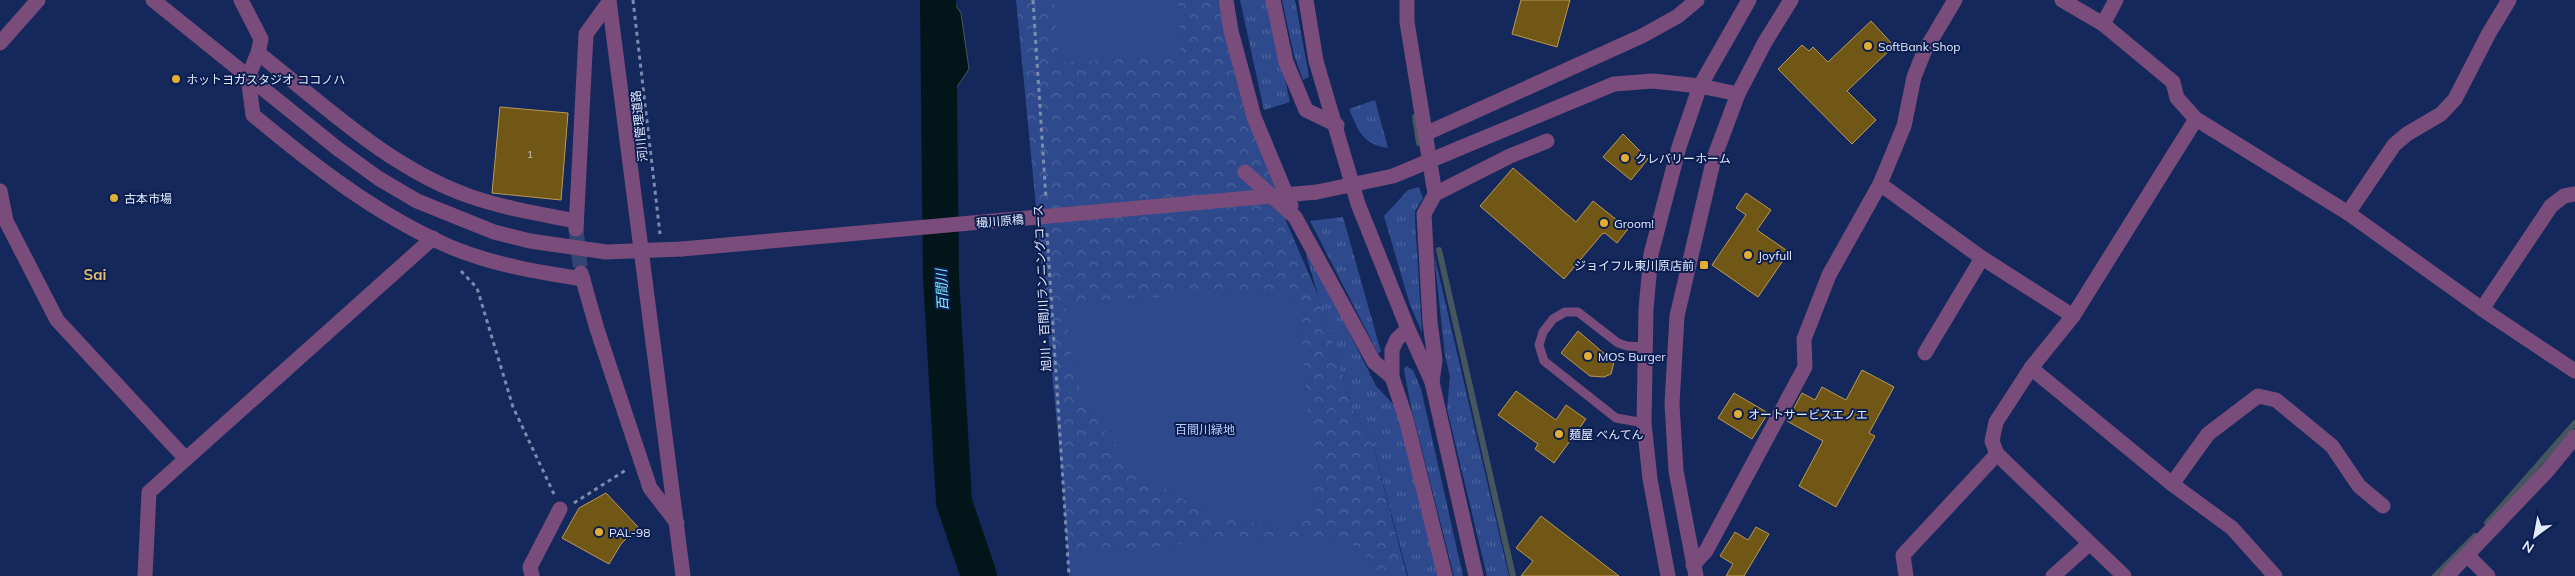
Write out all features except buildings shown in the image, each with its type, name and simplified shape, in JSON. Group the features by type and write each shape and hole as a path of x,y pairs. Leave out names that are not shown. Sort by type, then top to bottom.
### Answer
{"street":[{"path":"0,43 38,0"},
{"name":"穝川原橋","path":"153,0 378,178 417,201 494,232 530,241 606,252 682,249 1317,192 1352,186 1410,169 1614,84 1653,80 1700,86 1738,94"},
{"path":"240,0 261,39 258,53 248,77 253,115 345,188 390,217 447,245 533,271 582,276 650,488 677,524"},
{"path":"1226,0 1254,117 1295,216 1374,362 1392,377"},
{"path":"1274,0 1286,62 1306,110 1337,125"},
{"path":"1306,0 1316,61 1337,125 1352,186 1408,329 1432,382 1476,576"},
{"path":"1407,0 1407,22 1435,194"},
{"path":"1425,134 1642,36 1678,16 1698,0"},
{"path":"1668,576 1650,479 1644,422 1647,291 1655,231 1679,147 1700,86 1749,0"},
{"path":"1695,571 1676,472 1672,404 1677,316 1714,158 1738,94 1765,42 1791,0"},
{"path":"1695,571 1805,367 1804,339 1829,275 1880,184 1904,126 1914,77 1924,52 1955,0"},
{"path":"2062,0 2103,24 2174,82 2177,98 2196,119 2348,213 2575,371"},
{"path":"2103,24 2116,0"},
{"path":"2348,213 2394,145 2407,134 2441,114 2455,99 2489,32 2509,0"},
{"path":"258,53 380,148 433,180 467,195 576,225 586,34 609,1"},
{"path":"609,1 683,576"},
{"path":"2124,576 1997,454 1992,441 1996,422 2031,368 2073,316 2196,119"},
{"path":"1432,382 1435,360 1430,322 1424,214 1435,194 1510,156 1547,141"},
{"path":"1245,172 1295,216"},
{"path":"1880,184 1982,258 2073,316"},
{"path":"0,191 6,221 57,320 186,459"},
{"path":"2482,308 2551,206 2564,196 2575,194"},
{"path":"145,576 149,492 433,238"},
{"path":"1925,353 1982,258"},
{"path":"1408,329 1396,339 1392,350 1392,377 1406,419 1445,576"},
{"path":"2031,368 2172,484 2232,528 2276,576"},
{"path":"2172,484 2208,434 2258,396 2276,400 2332,446 2359,486 2383,506"},
{"path":"2447,576 2548,470 2575,437"},
{"path":"1906,576 1903,555 1997,454"},
{"path":"532,576 530,567 560,509"},
{"path":"2053,576 2089,544"},
{"path":"2468,556 2488,576"}],"lane":[{"path":"1644,422 1616,418 1544,361 1539,345 1543,332 1553,319 1565,312 1578,312 1618,343 1627,346 1645,347"}],"path":[{"name":"河川管理道路","path":"633,0 661,250"},
{"name":"旭川・百間川ランニングコース","path":"1033,0 1046,202"},
{"name":"旭川・百間川ランニングコース","path":"1046,227 1069,576"},
{"path":"447,245 450,261 477,288 513,407 560,509 570,506 615,475 642,463"}],"green space":[{"name":"百間川緑地","path":"1016,0 1218,0 1235,76 1250,121 1274,177 1286,221 1320,300 1354,413 1371,438 1407,576 1069,576 1062,476"},
{"path":"1054,0 1178,0 1181,55 1058,63"},
{"path":"1240,0 1268,0 1290,102 1264,110"},
{"path":"1282,0 1295,0 1309,77 1303,80 1294,55"},
{"path":"1375,100 1388,148 1373,144 1367,140 1359,130 1349,109"},
{"path":"1419,187 1423,198 1415,211 1415,220 1422,332 1410,305 1384,216 1408,190"},
{"path":"1343,217 1381,352 1378,353 1310,221"},
{"path":"1310,254 1376,386 1394,405 1403,429 1439,576 1408,576 1371,438 1354,413 1306,255"},
{"path":"1434,254 1509,576 1487,576 1447,409 1450,377 1445,355"},
{"path":"1270,291 1282,293 1290,298 1296,305 1300,316 1317,519 1277,525 1264,525 1239,520 1192,504 1150,478 1131,461 1114,443 1099,422 1079,387 1071,356 1066,302"},
{"path":"1406,366 1413,370 1421,389 1463,576 1454,576 1411,407 1404,370"},
{"path":"1310,537 1352,544 1366,555 1377,576 1069,576 1068,554 1110,552 1224,539"}],"shaded area":[{"path":"926,0 952,0 961,13 969,69 949,99 947,128 929,121"}],"waterway":[{"name":"百間川","path":"938,0 941,278 954,502 979,576"},
{"path":"1415,117 1419,143"},
{"path":"1439,250 1513,576"},
{"path":"2487,523 2575,423"},
{"path":"2435,576 2475,536"}],"tunnel":[{"path":"576,229 581,273"}],"place":[{"name":"SoftBank Shop","path":"1868,46"},
{"name":"ホットヨガスタジオ ココノハ","path":"176,79"},
{"name":"クレバリーホーム","path":"1625,158"},
{"name":"古本市場","path":"114,198"},
{"name":"Groom!","path":"1604,223"},
{"name":"Joyfull","path":"1748,255"},
{"name":"ジョイフル東川原店前","path":"1704,265"},
{"name":"MOS Burger","path":"1588,356"},
{"name":"オートサービスエノエ","path":"1738,414"},
{"name":"麺屋 べんてん","path":"1559,434"},
{"name":"PAL-98","path":"599,532"}],"district":[{"name":"Sai","path":"95,274"}]}
